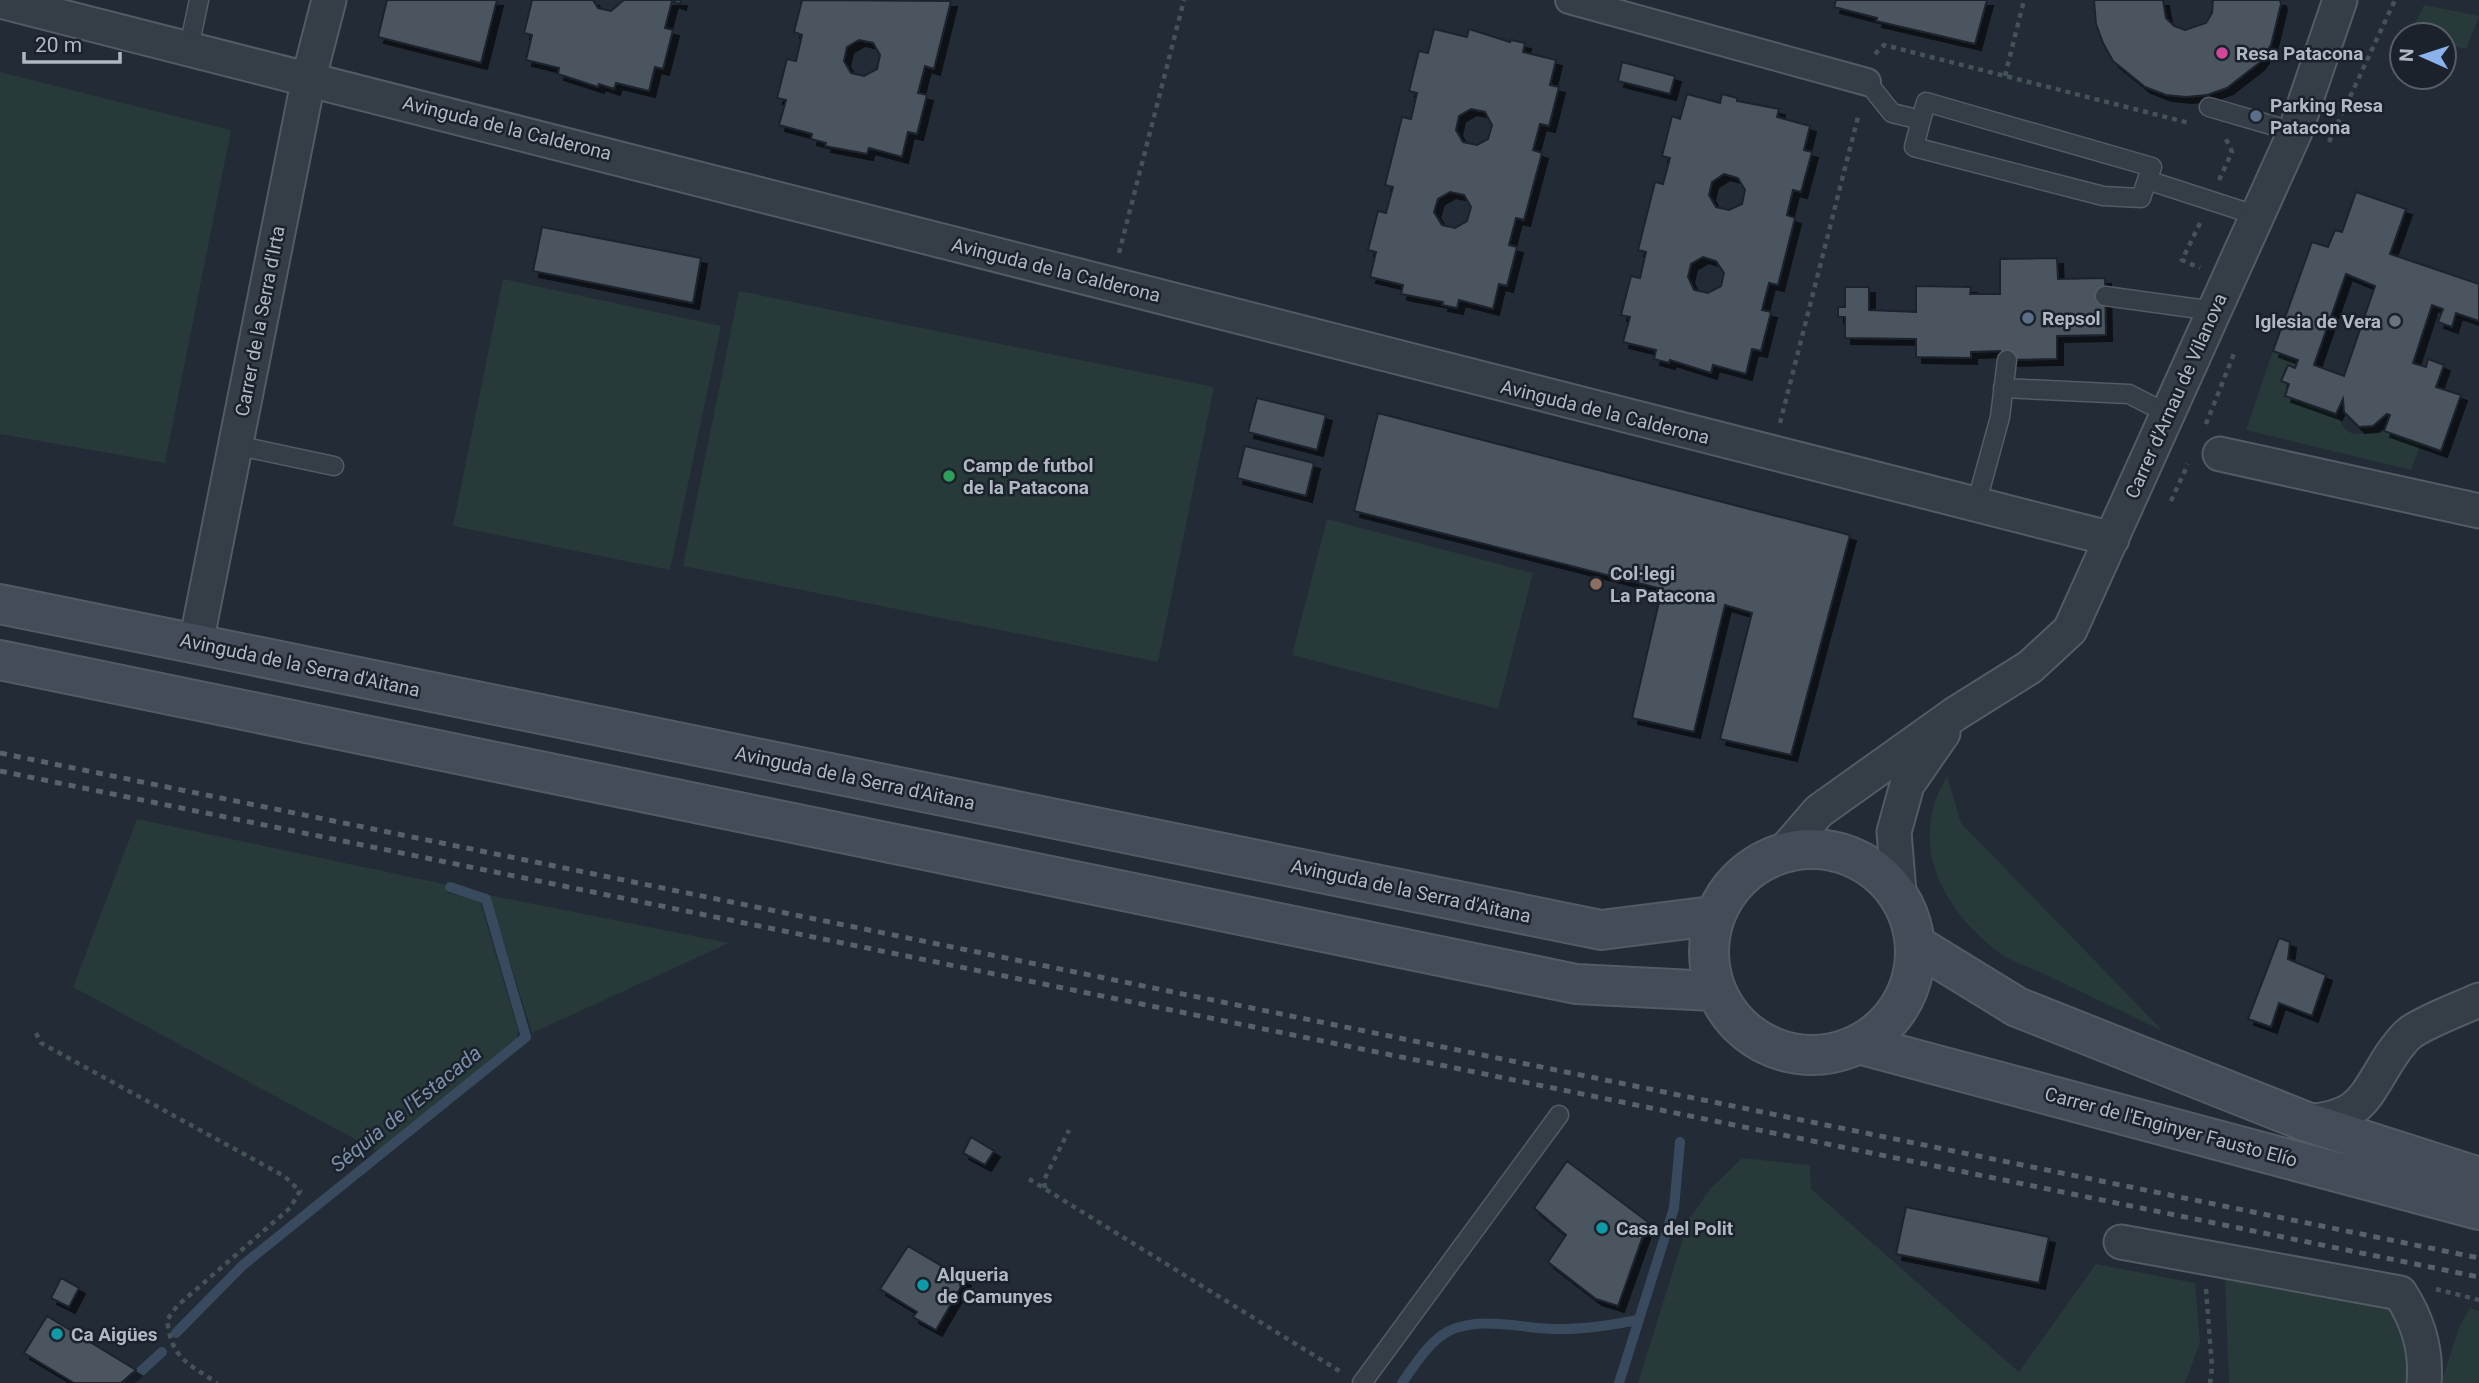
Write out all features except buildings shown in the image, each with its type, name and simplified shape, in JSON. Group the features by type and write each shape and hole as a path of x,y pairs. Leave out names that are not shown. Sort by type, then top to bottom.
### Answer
{"main road":[{"name":"Avinguda de la Serra d'Aitana","path":"0,604 1601,930 1712,916"},
{"path":"0,660 1576,984 1713,991"},
{"path":"1811,852 1839,856 1872,870 1899,892 1911,918 1916,945 1914,975 1904,1003 1886,1027 1862,1045 1829,1052 1793,1050 1761,1037 1734,1018 1713,991 1706,966 1706,940 1712,916 1721,897 1735,881 1756,865 1781,855 1811,852"},
{"name":"Carrer de l'Enginyer Fausto Elío","path":"1916,945 2017,1007 2307,1122 2479,1177"},
{"name":"Carrer de l'Enginyer Fausto Elío","path":"1862,1045 2479,1210"}],"street":[{"name":"Carrer de la Serra d'Irta","path":"196,643 309,77 329,0"},
{"path":"1569,0 1867,82"},
{"name":"Avinguda de la Calderona","path":"0,1 309,77 1772,455 2112,539"},
{"name":"Carrer d'Arnau de Vilanova","path":"1781,855 1819,811 1955,715 2030,667 2070,630 2295,132 2333,9"},
{"path":"2205,448 2479,511"},
{"name":"Carrer d'Arnau de Vilanova","path":"1899,892 1894,832 1907,785 1955,715"},
{"path":"2307,1122 2333,1119 2349,1113 2363,1100 2398,1044 2411,1032 2479,1000"},
{"path":"2120,1242 2400,1293 2413,1313 2426,1357 2424,1383"}],"lane":[{"path":"189,47 199,0"},
{"path":"1867,82 1892,113 1921,120"},
{"path":"1926,102 2152,167 2141,198 2103,196 1914,147 1921,120 1926,102"},
{"path":"2208,107 2295,132"},
{"path":"2147,180 2258,216"},
{"path":"2105,296 2214,311"},
{"path":"1976,505 2000,417 2007,360"},
{"path":"2003,388 2129,394 2168,414"},
{"path":"235,445 334,466"},
{"path":"1355,1380 1559,1115"}],"path":[{"path":"1111,284 1184,0"},
{"path":"2005,76 2024,0"},
{"path":"2324,152 2395,0"},
{"path":"1772,455 1867,82"},
{"path":"2171,501 2205,448 2239,343"},
{"path":"36,1033 41,1043 284,1176 300,1191 290,1208 177,1306 167,1320 170,1342 181,1359 217,1383"},
{"path":"1045,1189 1044,1180 1069,1130"},
{"path":"1029,1179 1355,1380"},
{"path":"2204,1257 2213,1367 2210,1383"}],"shaded area":[{"path":"2424,5 2479,16 2466,49 2458,47 2458,21 2416,21"},
{"path":"0,72 231,130 165,463 0,434"},
{"path":"503,279 721,326 670,570 453,526"},
{"name":"Camp de futbol de la Patacona","path":"739,291 1214,387 1158,662 683,566"},
{"path":"2273,351 2298,360 2295,368 2287,366 2282,381 2289,384 2286,396 2336,414 2340,423 2355,434 2386,431 2421,443 2411,470 2246,430"},
{"path":"1327,519 1533,573 1498,709 1292,655"},
{"path":"1947,776 1961,823 2163,1031 2005,956 1994,949 1958,912 1935,870 1930,848 1930,825 1936,801"},
{"path":"137,819 444,884 448,893 480,901 518,1030 517,1038 377,1151 73,987"},
{"path":"489,895 729,943 532,1033"},
{"path":"1742,1158 1810,1165 1811,1189 2019,1372 2096,1264 2195,1283 2200,1343 2185,1383 1638,1383 1689,1219 1710,1189"},
{"path":"2228,1274 2391,1303 2407,1334 2409,1383 2229,1383 2225,1280"},
{"path":"2470,1308 2479,1311 2479,1383 2441,1383 2460,1325"}],"waterway":[{"name":"Séquia de l'Estacada","path":"176,1333 243,1265 526,1037 486,899 450,887"},
{"path":"1619,1383 1674,1208 1680,1142"},
{"path":"1402,1383 1435,1341 1462,1326 1490,1324 1572,1329 1637,1320"},
{"name":"Séquia de l'Estacada","path":"128,1383 162,1352"}],"railway":[{"path":"0,753 2479,1258"},
{"path":"0,771 2479,1277"}],"place":[{"name":"Resa Patacona","path":"2222,53"},
{"name":"Parking Resa Patacona","path":"2256,116"},
{"name":"Repsol","path":"2028,318"},
{"name":"Iglesia de Vera","path":"2395,321"},
{"name":"Camp de futbol de la Patacona","path":"949,476"},
{"name":"Col·legi La Patacona","path":"1596,584"},
{"name":"Casa del Polit","path":"1602,1228"},
{"name":"Alqueria de Camunyes","path":"923,1285"},
{"name":"Ca Aigües","path":"57,1334"}]}
